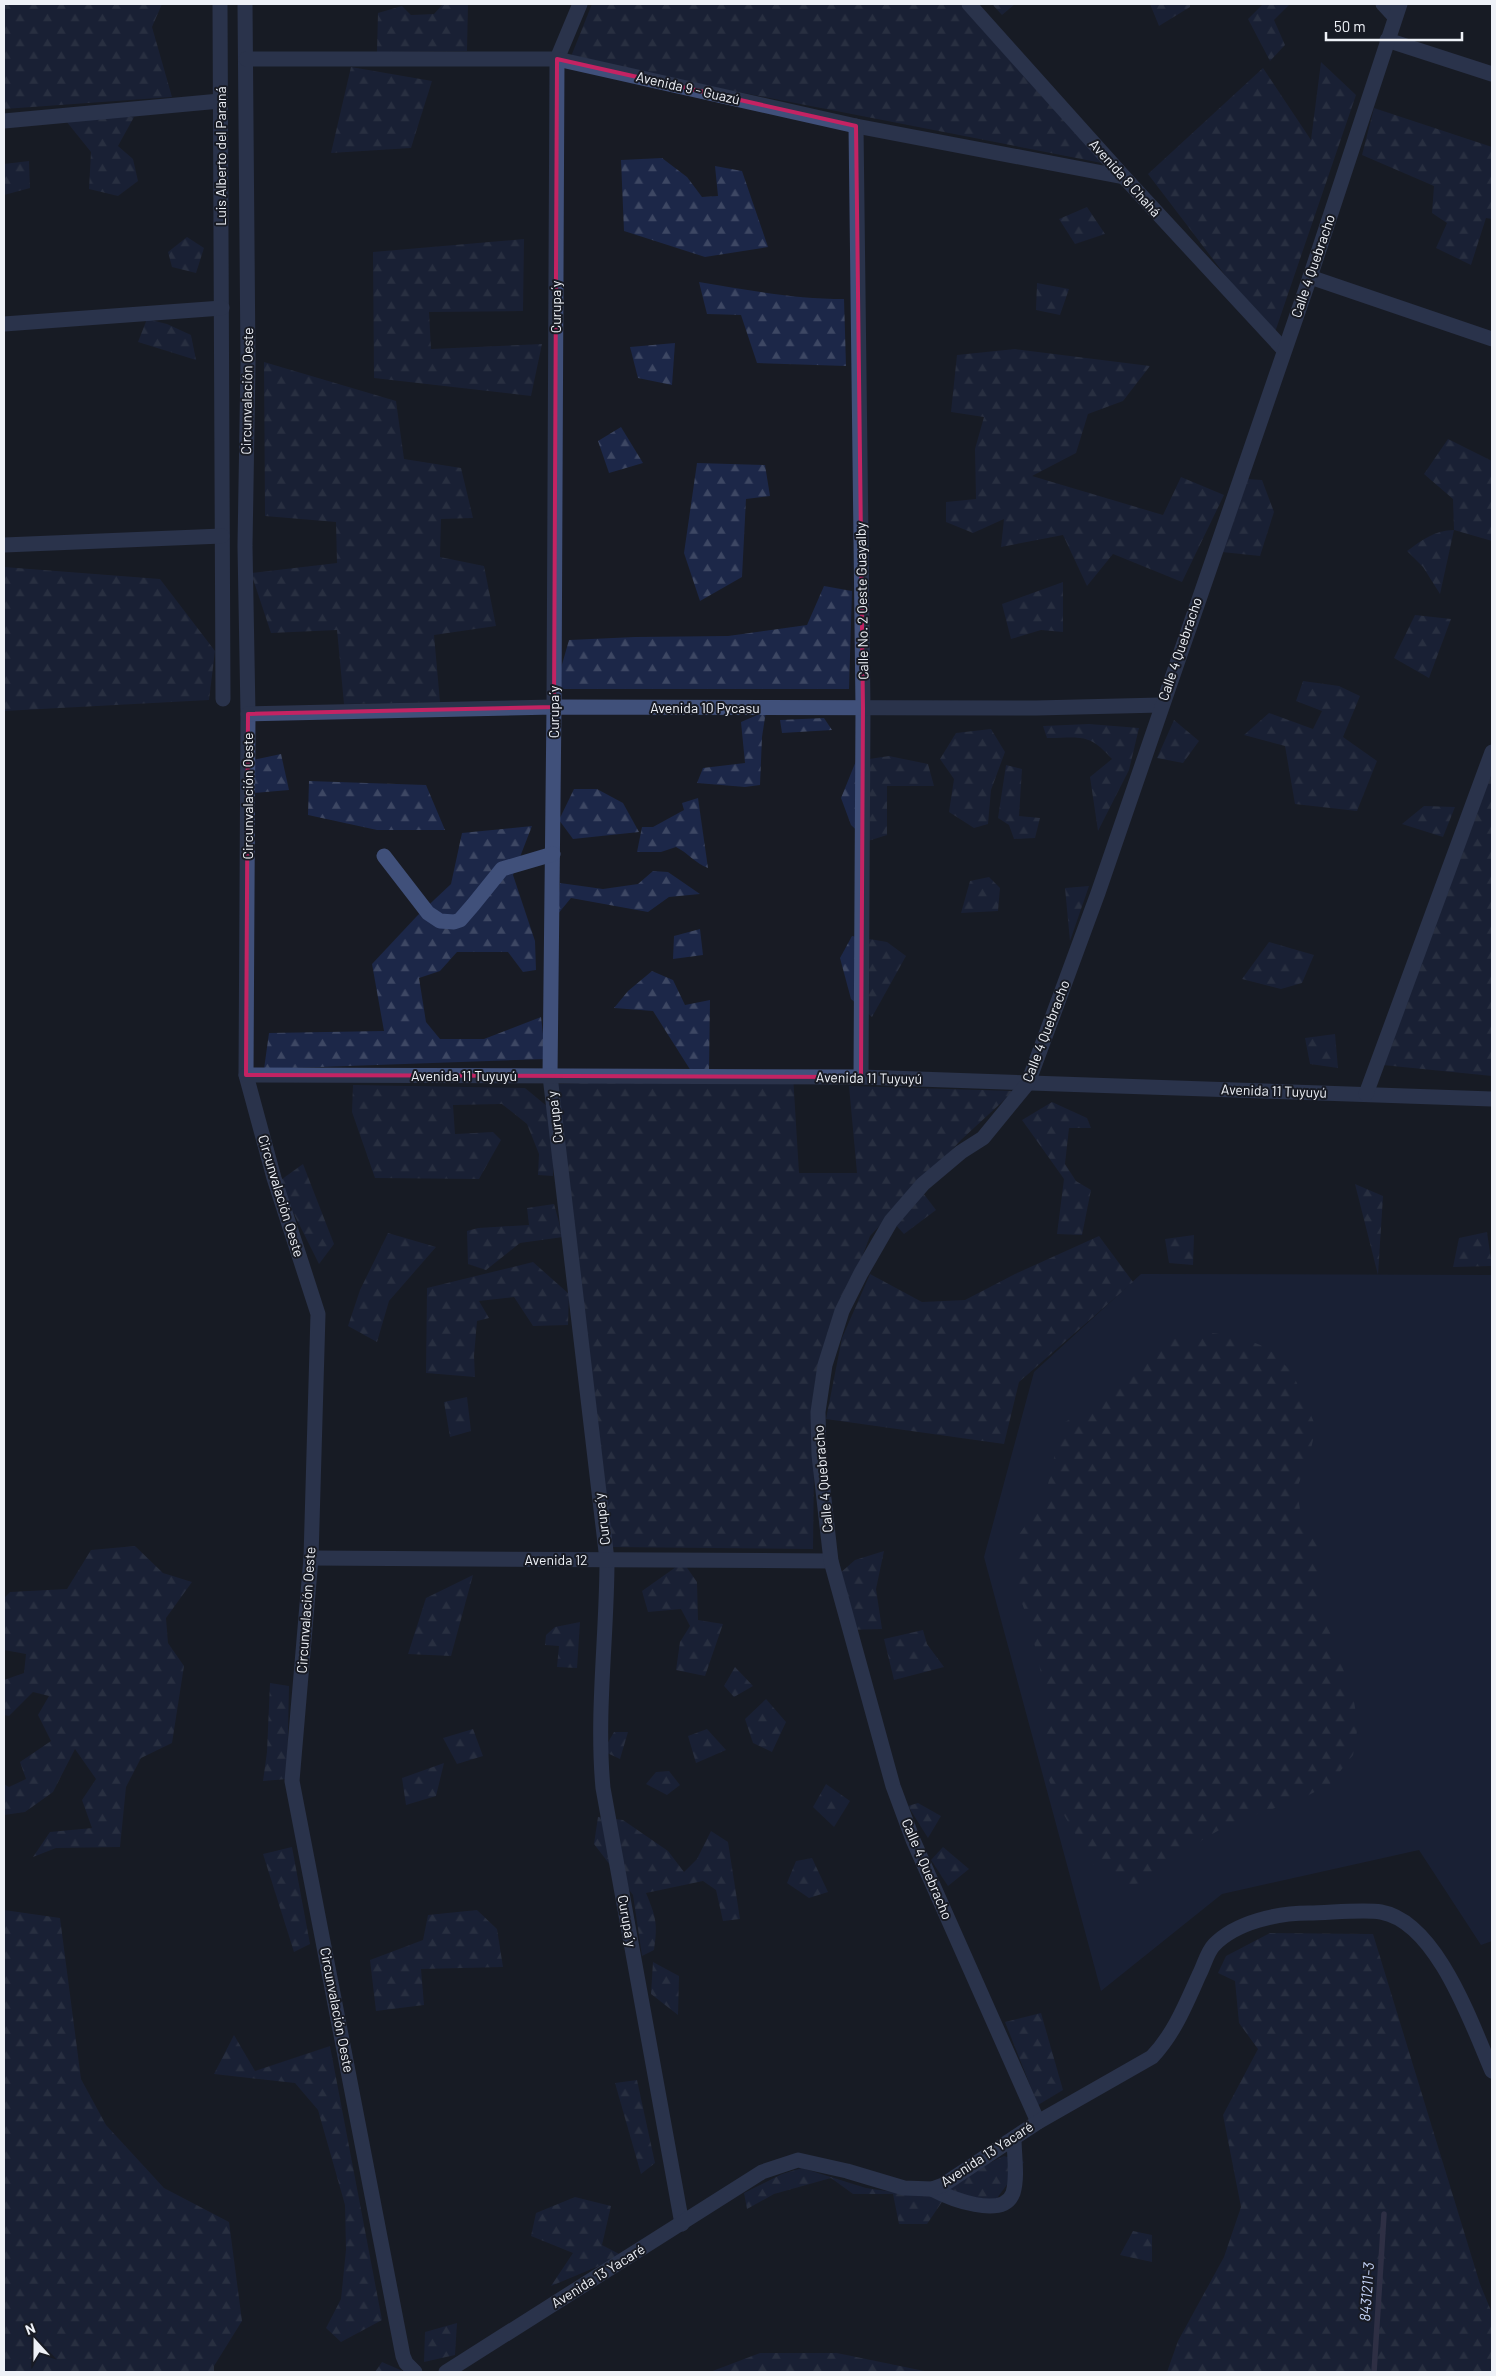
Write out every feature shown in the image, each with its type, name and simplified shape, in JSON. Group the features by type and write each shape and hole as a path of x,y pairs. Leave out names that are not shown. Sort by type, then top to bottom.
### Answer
{"street":[{"name":"Luis Alberto del Paraná","path":"220,4 223,699"},
{"name":"Circunvalación Oeste","path":"245,4 248,364 245,546 248,714 246,1075 274,1178 318,1314 311,1558 292,1780 403,2356 415,2372"},
{"name":"Curupa´y","path":"580,4 557,59 550,1076 607,1560 607,1621 600,1750 603,1788 682,2224"},
{"name":"Avenida 8 Chahá","path":"969,4 1124,177 1284,350"},
{"path":"1383,4 1398,10"},
{"name":"Calle 4 Quebracho","path":"1038,2122 913,1840 893,1786 831,1561 818,1455 818,1412 825,1365 842,1311 860,1273 891,1221 923,1184 961,1152 983,1138 1028,1083 1098,893 1161,705 1310,277 1398,10"},
{"path":"1387,40 1492,74"},
{"name":"Avenida 9 - Guazú","path":"246,59 557,59 856,126 1124,177"},
{"path":"4,121 220,101"},
{"name":"Calle No. 2 Oeste Guayalby","path":"856,126 863,708 861,1077"},
{"path":"1310,277 1492,339"},
{"path":"4,324 222,308"},
{"path":"4,545 222,536"},
{"name":"Avenida 10 Pycasu","path":"248,714 554,708 1036,708 1161,705"},
{"path":"1366,1094 1492,752"},
{"path":"384,856 428,914 440,922 454,922 460,920 473,906 502,869 552,854"},
{"name":"Avenida 11 Tuyuyú","path":"246,1075 861,1077 1492,1099"},
{"name":"Avenida 12","path":"311,1558 831,1561"},
{"name":"Avenida 13 Yacaré","path":"446,2372 762,2172 798,2160 847,2171 904,2188 932,2189 943,2185 1038,2122 1152,2057 1162,2047 1182,2013 1212,1947 1226,1934 1250,1924 1295,1913 1381,1912 1407,1924 1449,1975 1492,2071"},
{"path":"932,2189 947,2196 985,2206 998,2206 1004,2203 1010,2198 1014,2183 1014,2138"}],"highlighted area":[{"path":"557,59 856,126 863,708 861,1077 246,1075 248,714 554,707"}],"green space":[{"path":"4,4 162,4 152,27 172,97 4,109"},
{"path":"443,4 468,4 467,51 377,52 378,13 402,6 411,15 434,14"},
{"path":"592,4 963,4 1107,164 570,59"},
{"path":"992,4 1015,4 1002,15"},
{"path":"1150,4 1190,4 1190,7 1159,26"},
{"path":"1263,4 1290,4 1274,20 1285,45 1270,61 1248,19"},
{"path":"1321,62 1356,95 1273,338 1148,174 1263,68 1311,140"},
{"path":"351,67 432,81 411,148 331,153"},
{"path":"1374,108 1492,147 1492,219 1486,218 1471,265 1436,248 1447,223 1432,213 1434,186 1362,155"},
{"path":"62,116 134,117 118,146 133,159 138,181 118,196 89,189 91,152"},
{"path":"662,158 687,177 702,197 718,196 715,166 742,171 768,247 705,257 624,231 621,160"},
{"path":"29,161 30,188 4,195 4,164"},
{"path":"1087,207 1105,234 1075,244 1059,219"},
{"path":"187,237 204,248 196,273 172,267 168,252"},
{"path":"524,239 523,311 429,312 431,349 542,344 531,396 374,378 373,252"},
{"path":"699,282 790,296 844,299 846,366 757,363 741,315 707,314"},
{"path":"1037,283 1069,289 1060,315 1036,310"},
{"path":"147,319 167,324 191,335 196,360 138,342"},
{"path":"675,343 672,385 638,378 630,347"},
{"path":"1015,349 1150,366 1123,401 1088,414 1076,453 1032,476 1163,515 1181,477 1224,495 1182,582 1113,554 1087,586 1063,535 1001,547 1004,519 973,533 946,522 946,502 976,499 975,449 984,417 951,412 957,355"},
{"path":"264,362 396,401 404,459 461,468 473,518 441,519 440,557 484,566 496,626 434,635 440,702 344,704 337,630 271,633 251,573 337,563 336,522 265,516"},
{"path":"621,427 643,463 609,473 598,441"},
{"path":"1448,439 1492,461 1492,541 1454,530 1453,499 1424,474"},
{"path":"697,463 765,465 770,496 746,499 742,577 700,601 684,553"},
{"path":"1247,479 1262,480 1274,512 1260,556 1222,552"},
{"path":"1454,530 1440,594 1423,567 1407,551 1435,534"},
{"path":"4,567 160,579 215,651 209,700 4,711"},
{"path":"1063,582 1063,632 1041,630 1011,639 1002,604"},
{"path":"824,586 852,591 849,689 555,689 569,640 728,636 807,625"},
{"path":"1415,615 1451,619 1429,678 1394,658"},
{"path":"1303,681 1339,686 1360,696 1343,737 1377,761 1357,811 1295,804 1285,746 1244,735 1269,713 1313,729 1322,711 1296,701"},
{"path":"766,711 762,737 760,785 745,787 697,783 703,768 745,763 741,722"},
{"path":"824,718 832,730 782,733 780,720"},
{"path":"1174,720 1199,741 1183,763 1157,758"},
{"path":"1089,724 1139,728 1129,770 1098,831 1090,777 1112,759 1104,750 1090,740 1083,738 1047,738 1043,726"},
{"path":"991,729 1005,752 991,790 988,824 974,828 949,812 954,779 940,759 956,733"},
{"path":"281,754 289,790 253,793 253,760"},
{"path":"889,756 928,764 934,786 887,786 887,835 868,841 851,825 841,798 856,761"},
{"path":"1492,759 1492,1076 1383,1065"},
{"path":"1006,765 1022,769 1019,816 1040,818 1035,838 1014,839 1009,825 998,818"},
{"path":"309,781 426,785 445,830 377,830 308,815"},
{"path":"574,789 597,789 623,803 639,832 573,839 559,820"},
{"path":"698,798 708,868 676,847 661,852 637,852 642,827 653,827 684,810 682,803"},
{"path":"1424,806 1455,807 1443,837 1402,824"},
{"path":"532,826 513,875 535,941 536,970 523,972 508,952 457,952 440,971 419,978 426,1022 440,1039 484,1039 541,1017 546,1059 264,1069 269,1033 384,1031 372,964 417,916 451,884 462,833"},
{"path":"653,871 668,872 700,894 669,897 648,912 571,898 557,915 560,883 603,889 638,884"},
{"path":"989,877 1000,888 998,911 961,913 970,881"},
{"path":"1089,886 1070,941 1065,888"},
{"path":"700,929 703,955 673,959 674,936"},
{"path":"852,936 887,942 906,956 872,1017 851,999 840,958"},
{"path":"1269,942 1314,955 1302,983 1281,989 1242,979"},
{"path":"652,971 673,980 685,1005 710,1000 709,1072 691,1071 653,1011 614,1008 628,991"},
{"path":"1335,1034 1338,1068 1310,1064 1305,1038"},
{"path":"793,1075 799,1173 857,1173 849,1086 1014,1091 962,1139 870,1236 815,1381 813,1549 609,1547 557,1084"},
{"path":"353,1085 525,1088 554,1112 553,1176 538,1175 539,1154 527,1124 502,1104 453,1105 455,1134 493,1132 501,1140 479,1179 375,1178 352,1112"},
{"path":"1052,1102 1087,1118 1091,1128 1069,1128 1065,1164 1076,1181 1091,1190 1082,1235 1057,1234 1064,1179 1022,1120"},
{"path":"303,1164 334,1244 319,1264 278,1182"},
{"path":"1355,1184 1383,1196 1378,1275"},
{"path":"920,1189 936,1210 904,1234 892,1221"},
{"path":"554,1204 563,1237 520,1243 486,1270 468,1264 467,1231 478,1228 529,1225 527,1208"},
{"path":"1487,1232 1492,1266 1453,1267 1459,1238"},
{"path":"388,1233 436,1247 389,1301 377,1342 348,1326 360,1290"},
{"path":"1194,1235 1193,1265 1169,1263 1165,1239"},
{"path":"1099,1236 1133,1282 1019,1382 1004,1444 826,1419 842,1338 870,1274 922,1302 965,1300 1015,1274"},
{"path":"533,1262 569,1294 568,1325 533,1326 514,1297 479,1301 489,1318 477,1321 474,1356 475,1377 426,1373 427,1288"},
{"path":"1141,1274 1492,1275 1492,1941 1481,1945 1419,1850 1222,1894 1101,1991 984,1557 1034,1372"},
{"path":"1213,1333 1242,1338 1268,1348 1292,1372 1316,1427 1309,1457 1297,1488 1301,1518 1319,1541 1322,1574 1321,1608 1353,1696 1358,1725 1353,1755 1330,1784 1299,1800 1233,1822 1202,1840 1177,1859 1152,1882 1118,1886 1092,1863 1060,1808 1049,1780 1042,1748 1047,1719 1044,1686 1030,1625 1019,1595 1015,1566 1018,1536 1035,1511 1048,1484 1062,1424 1113,1393 1130,1368 1152,1347 1182,1336"},
{"path":"467,1397 471,1431 450,1437 444,1402"},
{"path":"135,1546 163,1573 192,1582 166,1618 168,1643 184,1666 172,1743 141,1758 126,1787 120,1847 56,1848 33,1857 50,1832 92,1828 82,1800 96,1779 75,1749 53,1792 25,1812 4,1815 4,1784 9,1787 26,1779 20,1762 51,1741 38,1715 49,1696 33,1692 9,1716 4,1715 4,1680 24,1673 26,1654 4,1650 4,1598 10,1592 67,1589 91,1550"},
{"path":"884,1551 876,1589 882,1629 847,1630 839,1574 855,1560"},
{"path":"683,1562 697,1582 698,1620 723,1624 705,1676 676,1670 680,1642 690,1626 681,1609 648,1612 642,1591"},
{"path":"473,1575 451,1656 408,1654 426,1598"},
{"path":"580,1622 577,1668 557,1667 559,1646 545,1645 546,1635 555,1627"},
{"path":"923,1630 927,1644 944,1667 894,1680 884,1639"},
{"path":"735,1667 753,1686 734,1697 724,1686"},
{"path":"270,1683 289,1686 287,1779 263,1781 267,1752"},
{"path":"766,1699 786,1722 772,1752 753,1743 745,1719"},
{"path":"473,1729 483,1756 457,1764 443,1738"},
{"path":"707,1729 726,1750 696,1763 688,1736"},
{"path":"614,1732 628,1732 620,1759 603,1751"},
{"path":"444,1763 436,1796 406,1805 402,1778"},
{"path":"669,1771 680,1785 667,1795 646,1784 656,1772"},
{"path":"826,1784 850,1801 834,1827 813,1807"},
{"path":"918,1803 941,1816 928,1838 908,1806"},
{"path":"598,1817 623,1820 668,1851 684,1872 697,1859 711,1831 728,1842 740,1919 723,1921 716,1890 703,1881 646,1893 654,1915 656,1934 654,1950 642,1956 633,1895 594,1844"},
{"path":"292,1847 310,1944 294,1952 263,1854"},
{"path":"943,1847 969,1869 948,1886 931,1860"},
{"path":"812,1858 828,1892 809,1898 787,1883 796,1861"},
{"path":"4,1910 60,1918 81,2079 106,2125 164,2188 229,2222 242,2321 214,2366 214,2372 4,2372"},
{"path":"477,1910 497,1929 503,1967 421,1969 424,2005 376,2011 370,1960 423,1940 428,1915"},
{"path":"1270,1933 1373,1934 1480,2284 1492,2313 1492,2372 1167,2372 1178,2341 1224,2257 1241,2207 1223,2115 1258,2049 1239,2023 1235,1981 1218,1973 1226,1956"},
{"path":"653,1962 679,1976 678,2015 651,1994"},
{"path":"1041,2013 1063,2090 1038,2105 1005,2022"},
{"path":"234,2035 255,2071 330,2046 382,2320 341,2342 326,2328 341,2299 346,2250 345,2205 318,2110 295,2083 214,2074"},
{"path":"637,2080 655,2163 641,2174 615,2083"},
{"path":"1004,2156 1024,2162 991,2206 944,2199 927,2224 899,2224 893,2194 853,2194 831,2178 774,2194 747,2209 744,2193 782,2174 802,2168 866,2188 922,2196"},
{"path":"575,2197 611,2206 602,2245 623,2256 551,2286 573,2253 531,2236 536,2213"},
{"path":"1133,2231 1152,2235 1152,2262 1120,2255"},
{"path":"457,2323 455,2355 424,2362 425,2332"},
{"path":"760,2353 837,2353 929,2372 710,2372"},
{"path":"382,2362 405,2372 375,2372"}],"waterway":[{"name":"8431211-3","path":"1374,2372 1384,2214"}]}
